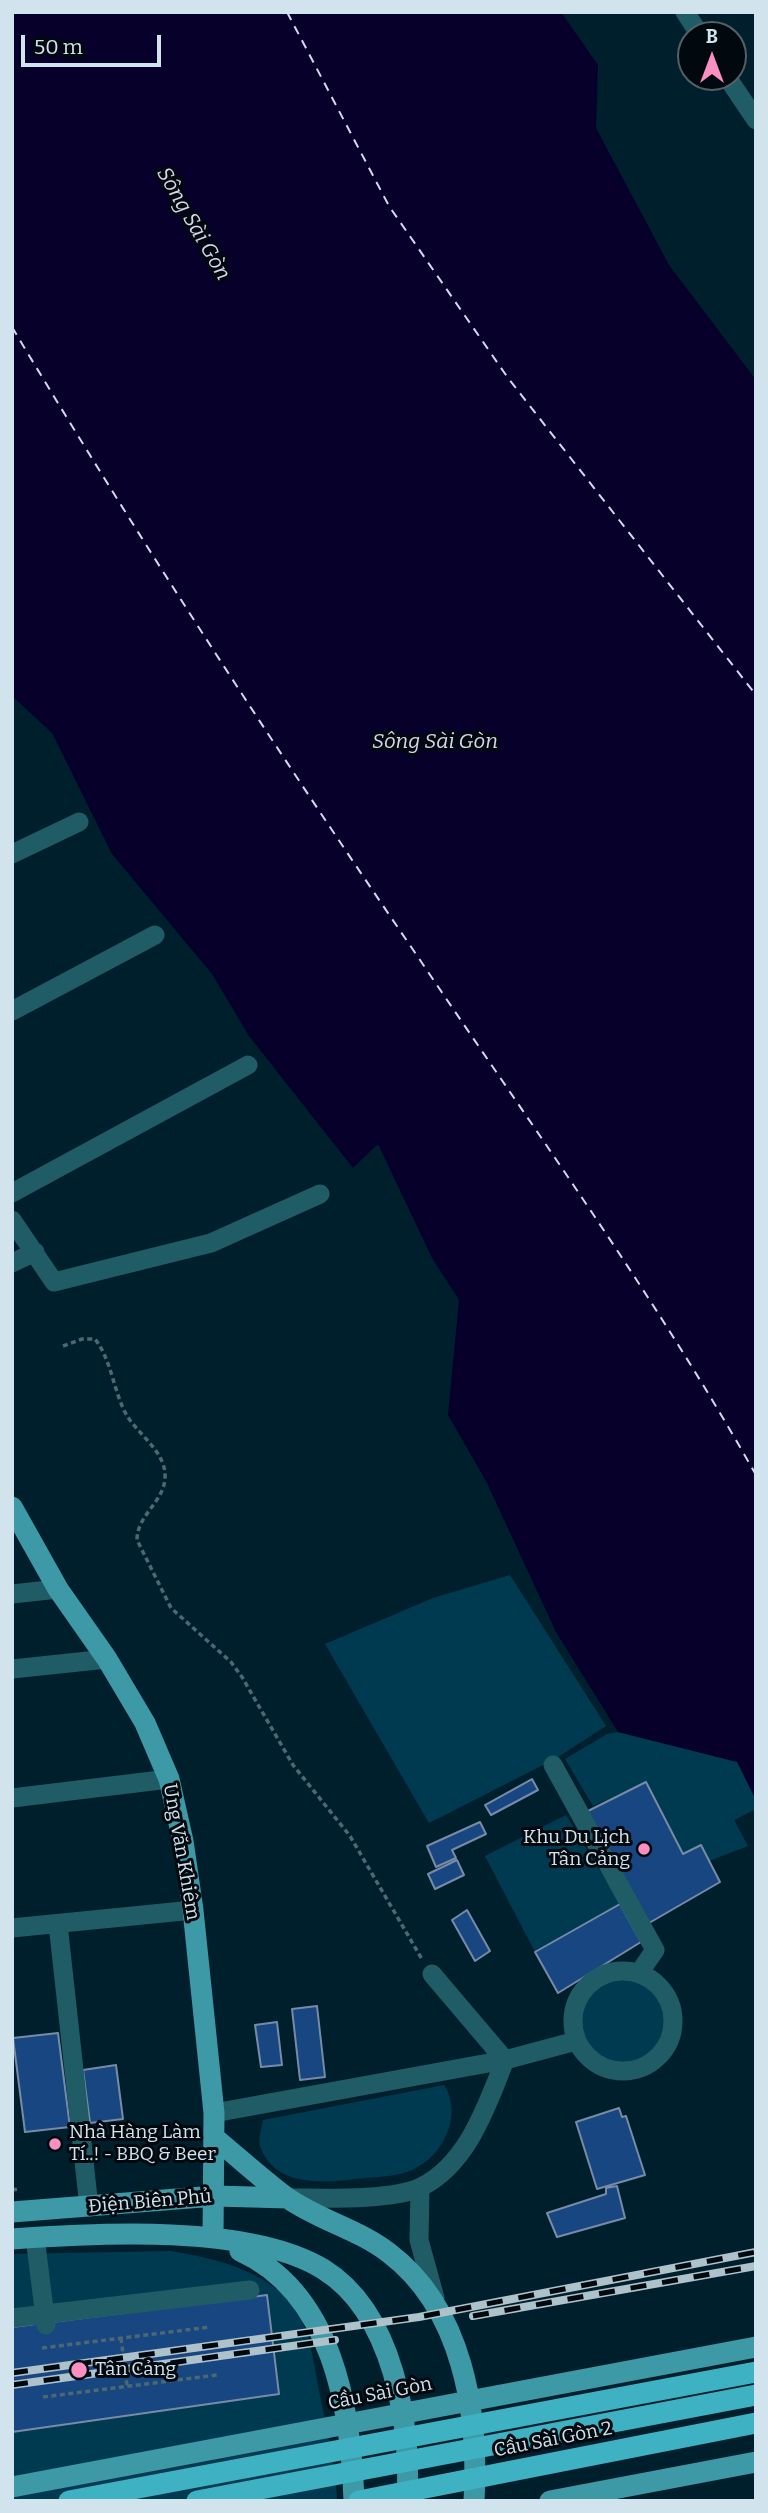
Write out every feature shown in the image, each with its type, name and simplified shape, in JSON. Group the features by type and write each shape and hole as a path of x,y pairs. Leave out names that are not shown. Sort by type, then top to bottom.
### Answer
{"highway":[{"path":"69,2501 756,2372"},
{"path":"197,2501 756,2395"},
{"name":"Cầu Sài Gòn 2","path":"356,2501 756,2423"}],"main road":[{"name":"Ung Văn Khiêm","path":"12,1507 58,1590 107,1659 145,1723 169,1779 183,1841 193,1910 214,2113 216,2139 213,2238"},
{"path":"216,2139 288,2198 360,2233 390,2253 415,2275 435,2300 455,2340 473,2442 474,2501"},
{"name":"Điện Biên Phủ","path":"12,2212 215,2196 288,2198"},
{"name":"Điện Biên Phủ","path":"12,2239 107,2234 213,2238"},
{"path":"213,2238 263,2261 292,2286 312,2317 337,2375 349,2436 356,2501"},
{"path":"213,2238 302,2259 343,2285 359,2304 374,2327 393,2380 407,2455 407,2501"},
{"name":"Cầu Sài Gòn","path":"12,2487 756,2347"},
{"path":"550,2501 756,2462"}],"street":[{"path":"736,91 756,120"},
{"path":"12,854 79,822"},
{"path":"12,1012 155,935"},
{"path":"12,1194 248,1065"},
{"path":"12,1220 54,1282 211,1243 320,1194"},
{"path":"12,1263 35,1252"},
{"path":"12,1594 58,1590"},
{"path":"12,1669 107,1659"},
{"path":"552,1765 655,1950 639,1973"},
{"path":"12,1797 169,1779"},
{"path":"12,1928 193,1910"},
{"path":"58,1924 89,2207"},
{"path":"622,1970 639,1973 654,1980 666,1993 673,2009 674,2027 667,2046 656,2060 641,2068 623,2072 607,2069 592,2060 576,2041 573,2011 580,1995 590,1983 605,1974 622,1970"},
{"path":"432,1974 505,2060"},
{"path":"214,2113 505,2060 576,2041"},
{"path":"288,2198 386,2194 420,2188 443,2171 459,2153 485,2109 505,2060"},
{"path":"420,2188 419,2240 435,2300"},
{"path":"35,2237 46,2320"},
{"path":"12,2318 46,2320 250,2290"}],"path":[{"path":"62,1346 82,1339 94,1339 102,1348 126,1414 163,1463 165,1477 162,1490 137,1528 137,1540 171,1608 231,1662 242,1677 293,1765 350,1836 432,1974"},
{"path":"12,2190 19,2189"},
{"path":"42,2348 210,2327"},
{"path":"121,2338 127,2386"},
{"path":"43,2397 217,2375"}],"shaded area":[{"path":"510,1575 606,1726 555,1759 429,1823 325,1644 433,1598"},
{"path":"618,1732 738,1762 756,1800 756,1809 734,1820 748,1846 709,1861 701,1845 683,1854 646,1782 593,1806 565,1759 607,1734"},
{"path":"566,1815 620,1904 535,1952 485,1856"},
{"path":"623,1976 640,1980 655,1989 664,2004 668,2021 664,2038 655,2053 640,2062 623,2066 606,2062 591,2053 582,2038 578,2021 582,2004 591,1989 606,1980"},
{"path":"444,2085 452,2109 447,2133 433,2155 407,2172 336,2181 305,2180 290,2177 278,2170 267,2160 260,2146 263,2120"},
{"path":"170,2251 208,2258 245,2271 263,2279 291,2304 306,2330 311,2350 333,2463 337,2501 12,2501 12,2254"}],"water":[{"name":"Sông Sài Gòn","path":"12,12 561,12 598,65 596,128 669,265 756,380 756,1800 737,1762 618,1732 556,1632 486,1481 448,1415 459,1300 432,1258 378,1144 353,1168 249,1036 212,974 112,854 52,733 12,696"}],"building":[{"path":"532,1779 538,1790 491,1815 485,1805"},
{"name":"Khu Du Lịch Tân Cảng","path":"646,1782 683,1854 701,1845 720,1882 649,1923 586,1812"},
{"path":"480,1822 486,1834 452,1850 456,1858 436,1867 427,1846"},
{"path":"457,1860 464,1875 435,1889 428,1874"},
{"path":"620,1904 641,1942 558,1993 535,1952"},
{"path":"467,1910 490,1951 475,1961 452,1920"},
{"path":"317,2006 325,2077 300,2080 292,2009"},
{"path":"277,2022 282,2065 261,2067 255,2025"},
{"path":"58,2033 70,2127 25,2132 13,2038"},
{"path":"116,2065 123,2119 90,2123 83,2070"},
{"path":"619,2108 622,2117 626,2116 645,2175 597,2189 576,2122"},
{"path":"617,2186 625,2218 557,2237 547,2213 606,2194 606,2188"},
{"path":"267,2295 279,2394 12,2432 12,2327"}],"ferry route":[{"path":"287,12 389,206 508,378 756,695"},
{"path":"12,327 261,724 635,1278 756,1475"}],"railway":[{"path":"12,2373 419,2317 756,2252"},
{"path":"473,2316 756,2266"},
{"path":"12,2385 335,2340"}],"place":[{"name":"Khu Du Lịch Tân Cảng","path":"644,1849"},
{"name":"Nhà Hàng Làm Tí..! - BBQ & Beer","path":"55,2144"},
{"name":"Tân Cảng","path":"79,2370"}]}
